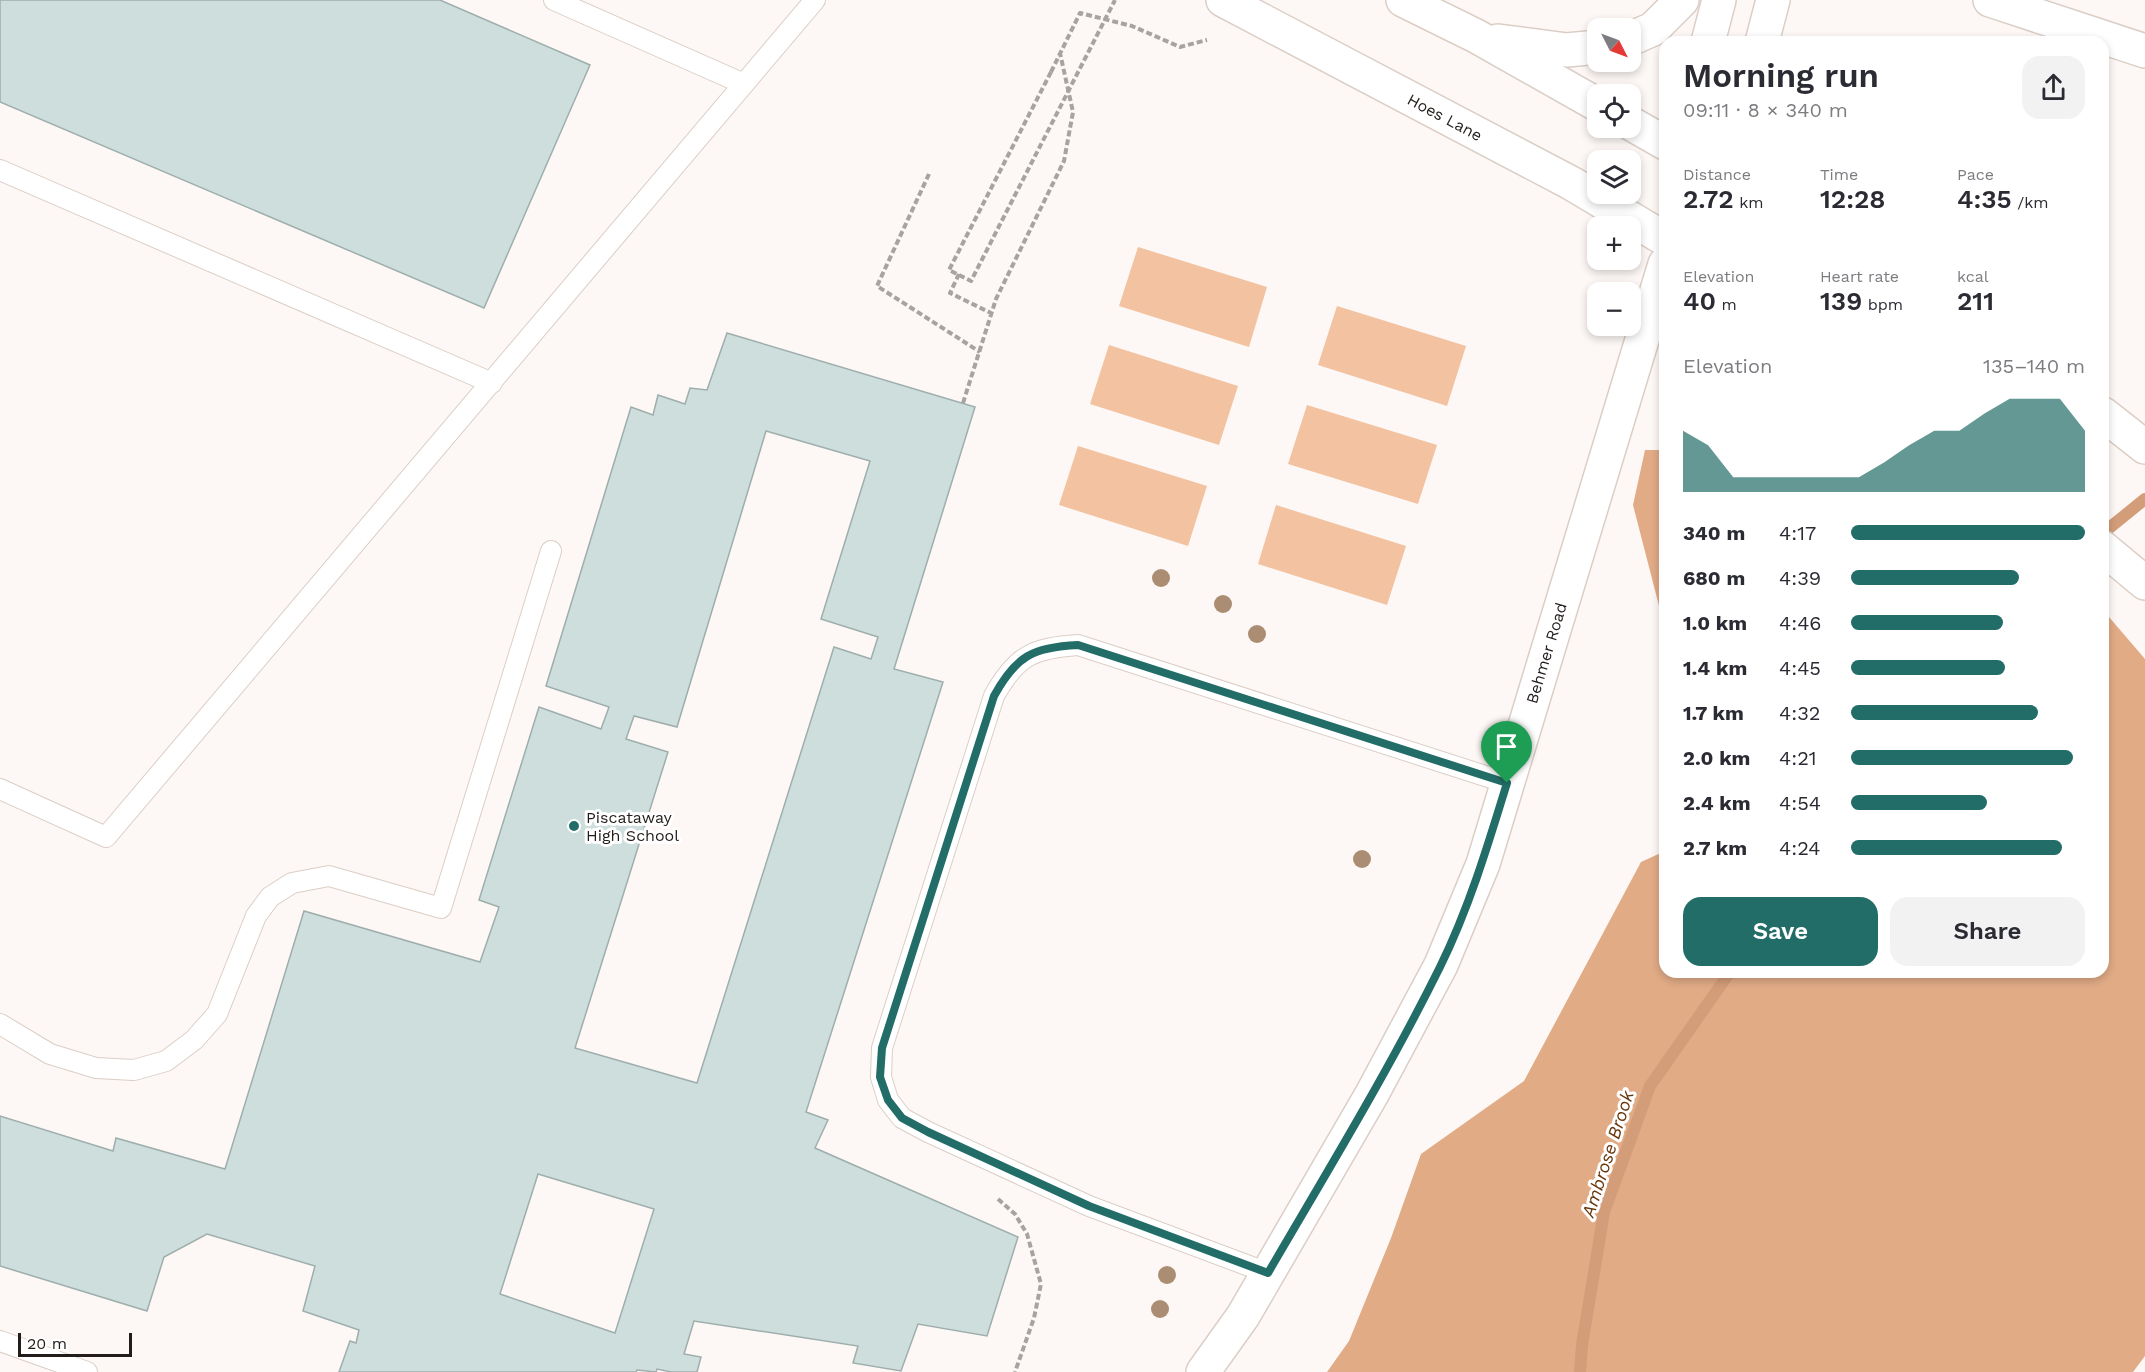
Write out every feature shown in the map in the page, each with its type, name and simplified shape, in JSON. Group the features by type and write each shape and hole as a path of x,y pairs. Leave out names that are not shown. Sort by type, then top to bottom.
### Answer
{"main road":[{"name":"Hoes Lane","path":"1223,0 1571,183 1659,235"},
{"path":"1403,0 1476,36 1587,99"},
{"path":"1641,34 1653,28 1682,0"},
{"path":"1710,36 1719,0"},
{"path":"1764,36 1773,0"},
{"path":"1990,0 2140,44"},
{"path":"1476,36 1509,44 1566,50 1587,48"},
{"path":"1641,129 1659,140"},
{"name":"Behmer Road","path":"1203,1372 1243,1316 1372,1094 1441,966 1483,864 1659,284"},
{"path":"2109,419 2145,447"},
{"path":"2109,553 2145,583"}],"lane":[{"path":"554,0 744,84"},
{"path":"0,789 106,837 815,0"},
{"path":"0,170 492,383"},
{"path":"0,1024 50,1054 96,1068 134,1070 166,1061 194,1040 217,1014 256,916 270,897 292,883 329,876 441,908 551,551"},
{"path":"1268,1273 1089,1206 1049,1188 902,1118 888,1100 880,1077 882,1048 994,696 1006,674 1026,656 1053,646 1078,645 1507,783"},
{"path":"0,1341 87,1372"}],"path":[{"path":"1115,0 971,281 949,270 1080,14 1132,26 1180,47 1207,40"},
{"path":"963,403 996,299 1064,161 1073,112 1060,53"},
{"path":"929,174 877,286 980,352"},
{"path":"959,274 950,293 992,313"},
{"path":"997,1199 1015,1214 1027,1233 1041,1284 1034,1318 1015,1372"}],"shaded area":[{"path":"1138,247 1267,287 1249,347 1119,306"},
{"path":"1337,306 1466,346 1447,406 1318,365"},
{"path":"1109,345 1238,386 1219,445 1090,404"},
{"path":"1307,405 1437,445 1418,504 1288,464"},
{"path":"1078,446 1207,486 1188,546 1059,505"},
{"path":"1645,450 1659,450 1659,606 1633,505"},
{"path":"1276,505 1406,546 1387,605 1258,564"},
{"path":"2109,617 2145,659 2145,1356 2133,1372 1327,1372 1349,1341 1391,1238 1421,1154 1524,1081 1641,862 1659,854 1659,978 2109,978"}],"building":[{"path":"0,0 440,0 590,65 484,308 0,102"},
{"name":"Piscataway High School","path":"727,333 975,407 894,669 943,682 806,1112 828,1120 815,1148 1018,1237 987,1336 918,1324 901,1371 853,1363 858,1346 694,1321 684,1354 701,1357 697,1372 671,1372 657,1369 656,1372 637,1370 636,1372 339,1372 350,1341 356,1343 359,1330 303,1311 315,1266 207,1234 164,1257 147,1311 0,1266 0,1116 113,1151 116,1138 225,1169 304,911 480,962 499,907 479,900 539,707 601,729 609,707 546,686 631,407 653,415 658,395 685,404 690,388 707,390","holes":["766,431 870,461 821,619 878,637 871,659 834,647 697,1083 575,1048 668,752 626,739 634,716 677,727","538,1174 654,1209 615,1333 500,1294"]}],"waterway":[{"name":"Ambrose Brook","path":"2109,528 2145,499"},
{"name":"Ambrose Brook","path":"1580,1372 1582,1345 1604,1212 1650,1086 1726,978"}],"place":[{"name":"Piscataway High School","path":"574,826"}],"route":[{"path":"1078,645 1507,783 1483,864 1441,966 1372,1094 1268,1273 1089,1206 928,1132 902,1118 888,1100 880,1077 882,1048 994,696 1006,674 1026,656 1053,646 1078,645"}]}
